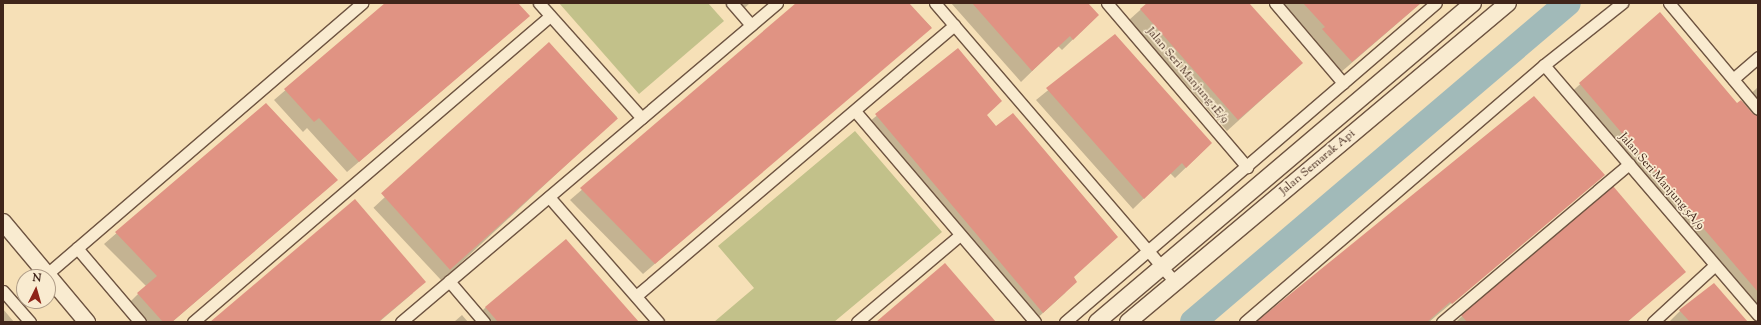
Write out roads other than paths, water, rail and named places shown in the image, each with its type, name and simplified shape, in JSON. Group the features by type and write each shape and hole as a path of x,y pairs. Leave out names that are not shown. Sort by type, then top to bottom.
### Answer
{"street":[{"path":"53,269 362,3"},
{"path":"539,3 642,118"},
{"path":"732,3 751,25"},
{"path":"401,322 777,3"},
{"path":"935,3 1163,266 1175,282"},
{"name":"Jalan Seri Manjung 1E/9","path":"1107,3 1247,166"},
{"path":"1275,3 1343,83"},
{"path":"1065,322 1436,3"},
{"name":"Jalan Semarak Api","path":"1097,322 1473,3"},
{"name":"Jalan Semarak Api","path":"1128,322 1508,3"},
{"path":"1245,322 1544,66 1622,3"},
{"path":"1669,3 1758,109"},
{"path":"193,322 550,16"},
{"path":"636,296 855,111 954,25"},
{"path":"1733,79 1758,57"},
{"name":"Jalan Seri Manjung 5A/9","path":"1544,66 1758,314"},
{"path":"855,111 1035,322"},
{"path":"1442,322 1629,164"},
{"path":"549,197 658,322"},
{"path":"3,222 43,269"},
{"path":"857,322 960,235"},
{"path":"77,248 140,322"},
{"path":"1652,322 1715,265"},
{"path":"449,281 484,322"},
{"path":"56,285 87,322"},
{"path":"3,291 30,322"}],"waterway":[{"path":"1193,322 1568,3"}]}
